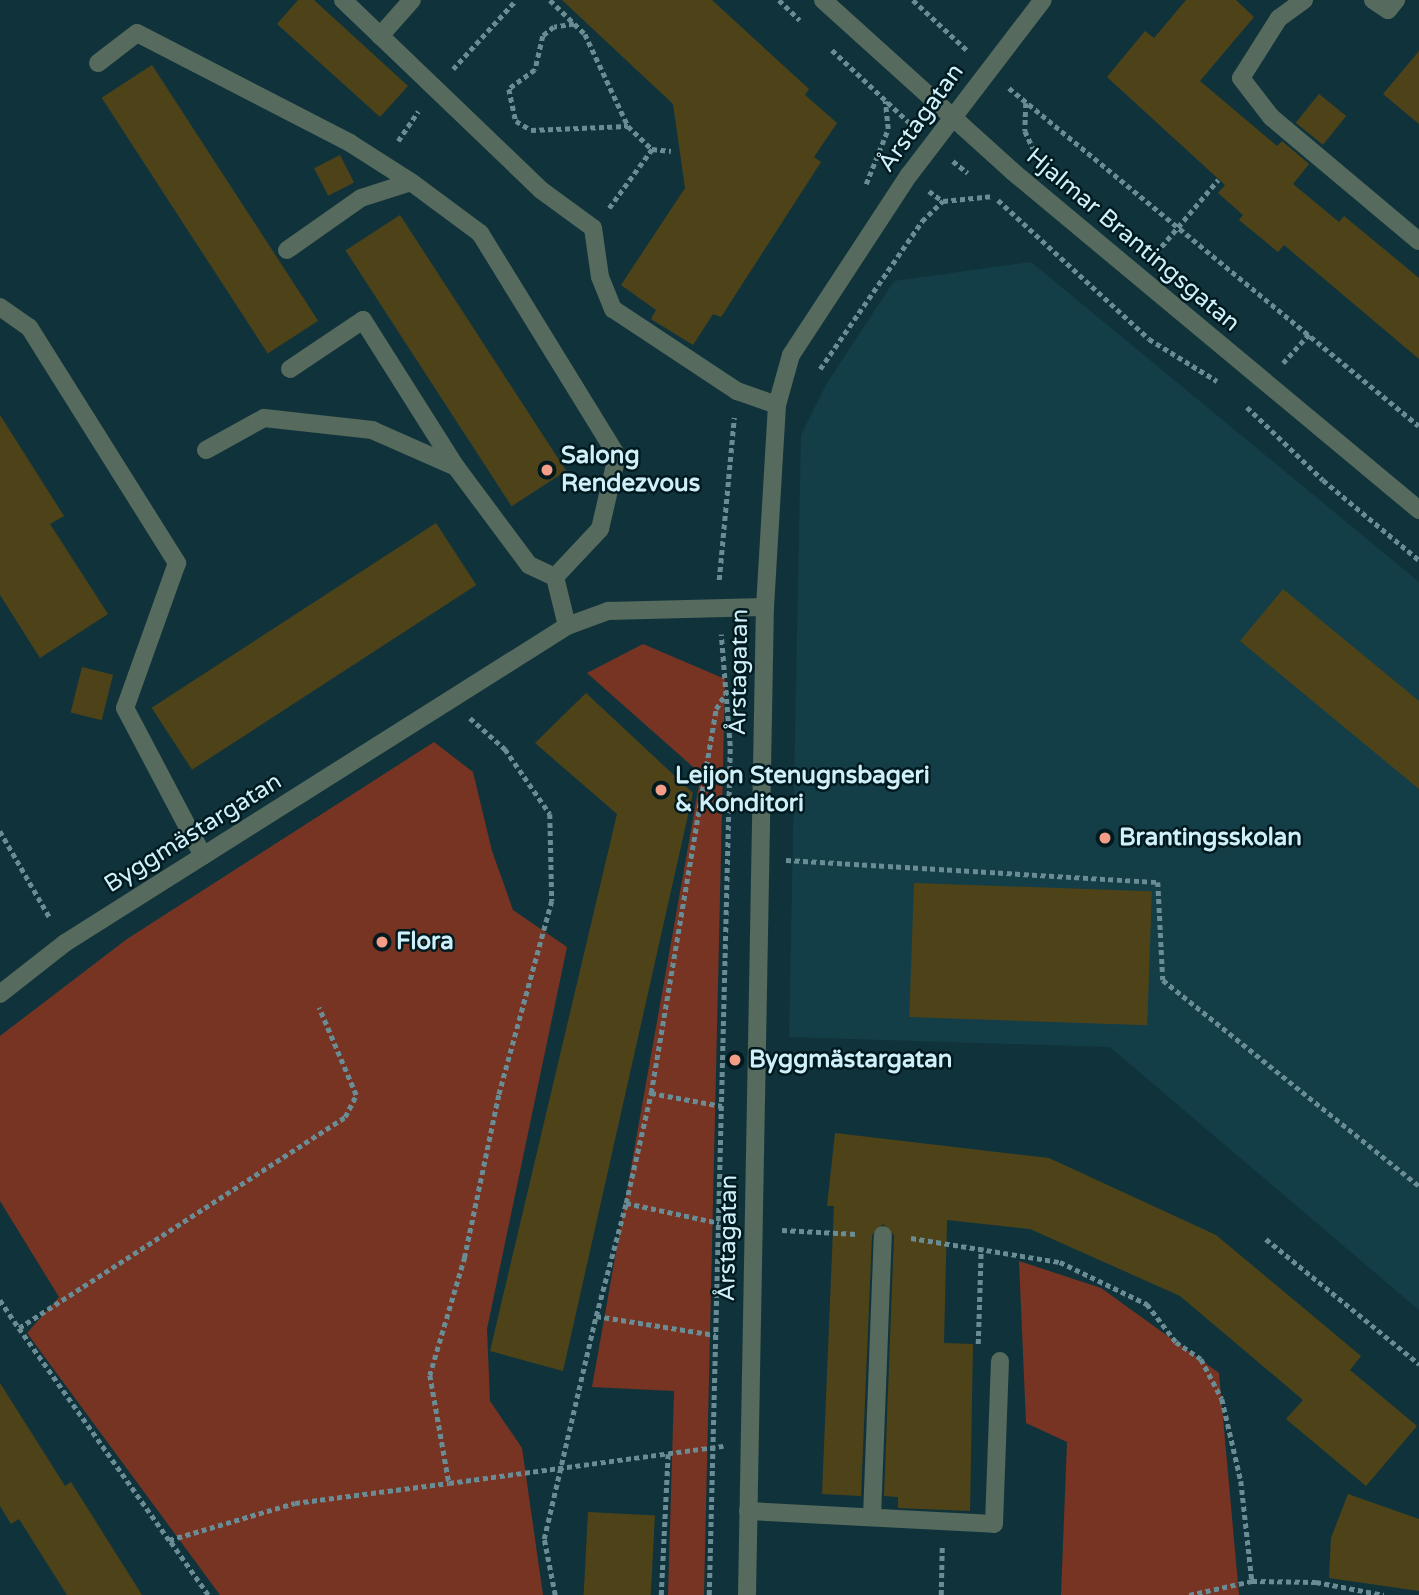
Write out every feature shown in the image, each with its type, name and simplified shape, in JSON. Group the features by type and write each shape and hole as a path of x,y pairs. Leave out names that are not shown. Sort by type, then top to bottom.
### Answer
{"street":[{"path":"343,0 541,190 593,229 600,277 613,309 737,391 777,405"},
{"path":"380,36 412,0"},
{"name":"Hjalmar Brantingsgatan","path":"823,0 951,117 1419,510"},
{"name":"Årstagatan","path":"747,1595 765,607 777,405 791,355 951,117 1043,0"},
{"path":"1304,0 1279,18 1241,78 1271,117 1419,241"},
{"path":"1373,0 1388,10 1396,0"},
{"path":"98,63 137,33 350,143 411,182 480,233 617,456 600,528 555,577"},
{"path":"287,250 362,198 411,182"},
{"path":"0,307 29,327 177,563 168,601 125,708 203,856"},
{"path":"290,369 363,320 456,467 529,565 555,577"},
{"path":"206,450 264,418 372,430 456,467"},
{"path":"555,577 568,626"},
{"name":"Byggmästargatan","path":"0,994 65,943 568,626 608,611 765,607"},
{"path":"872,1517 883,1235"},
{"path":"748,1511 994,1524 1000,1361"}],"path":[{"path":"550,0 585,34 628,126 652,149 671,151"},
{"path":"913,0 1026,102 1419,426"},
{"path":"574,24 554,27 543,36 535,69 509,89 516,121 531,131 628,126"},
{"path":"881,154 888,128 885,101"},
{"path":"1026,102 1025,131 1041,154"},
{"path":"593,229 652,149"},
{"path":"1156,253 1218,180"},
{"path":"816,377 922,221 943,201 994,196 1149,339 1228,391"},
{"path":"1238,400 1323,480 1419,560"},
{"path":"555,1595 544,1539 651,1093 716,709 729,690 764,688"},
{"path":"449,1483 430,1375 466,1257 496,1107 552,901 550,814 505,749 453,697"},
{"path":"0,831 65,943"},
{"path":"785,847 785,872"},
{"path":"785,860 1158,882 1163,980 1419,1186"},
{"path":"19,1328 345,1117 356,1095 319,1008"},
{"path":"651,1093 722,1106"},
{"path":"626,1203 719,1223"},
{"path":"777,1216 777,1243"},
{"path":"777,1230 883,1235 981,1247 1060,1262 1147,1304 1176,1342 1201,1359 1222,1399 1241,1481 1252,1581"},
{"path":"1266,1239 1419,1364"},
{"path":"981,1247 978,1354 1000,1361"},
{"path":"0,1300 208,1595"},
{"path":"596,1316 716,1335"},
{"path":"169,1540 295,1503 449,1483 506,1480 562,1467 749,1446"},
{"path":"661,1595 668,1454"},
{"path":"941,1595 942,1563"},
{"path":"1189,1595 1252,1581 1316,1582 1384,1595"}],"shaded area":[{"name":"Brantingsskolan","path":"1031,262 1419,582 1419,1310 1110,1047 789,1037 801,435 827,383 894,281"},
{"path":"643,644 725,679 704,1595 668,1595 674,1391 592,1387 701,774 587,673"},
{"path":"434,742 473,772 492,851 513,910 567,947 487,1329 490,1401 522,1448 543,1595 220,1595 27,1333 59,1297 0,1201 0,1036 127,939"},
{"path":"1019,1261 1101,1288 1219,1373 1239,1595 1061,1595 1067,1442 1026,1423"}],"building":[{"path":"298,0 314,0 408,86 380,117 277,24"},
{"path":"562,0 712,0 809,89 805,95 837,123 814,157 821,162 721,317 713,314 693,345 651,319 656,310 621,285 685,188 673,104"},
{"path":"1186,0 1236,0 1254,17 1200,81 1277,146 1282,141 1309,164 1293,184 1339,222 1344,216 1419,278 1419,359 1284,245 1278,252 1239,220 1243,215 1218,193 1225,185 1107,77 1145,31 1154,38"},
{"path":"1419,51 1419,124 1383,94"},
{"path":"152,65 318,321 268,353 102,98"},
{"path":"1319,94 1346,116 1323,145 1296,123"},
{"path":"340,155 354,183 328,196 314,168"},
{"path":"400,215 566,471 512,506 345,250"},
{"path":"0,415 64,516 50,524 108,614 40,658 0,595"},
{"path":"436,523 476,585 192,770 152,708"},
{"path":"1283,589 1419,701 1419,789 1240,641"},
{"path":"82,667 113,675 102,720 71,713"},
{"path":"586,693 693,793 563,1371 490,1351 617,814 535,743"},
{"path":"914,883 1152,891 1147,1025 909,1017"},
{"path":"835,1133 1049,1158 1216,1235 1361,1356 1350,1370 1417,1426 1366,1486 1286,1419 1303,1400 1180,1296 1030,1229 947,1220 944,1343 973,1344 970,1511 898,1508 898,1497 884,1496 894,1235 883,1224 872,1235 861,1496 822,1494 834,1206 827,1206"},
{"path":"0,1383 65,1486 71,1482 142,1595 67,1595 19,1519 11,1524 0,1506"},
{"path":"1348,1494 1419,1519 1419,1591 1329,1578 1331,1538"},
{"path":"588,1512 655,1516 651,1595 584,1595"}],"place":[{"name":"Salong Rendezvous","path":"547,470"},
{"name":"Leijon Stenugnsbageri & Konditori","path":"661,790"},
{"name":"Brantingsskolan","path":"1105,838"},
{"name":"Flora","path":"382,942"},
{"name":"Byggmästargatan","path":"735,1060"}]}
